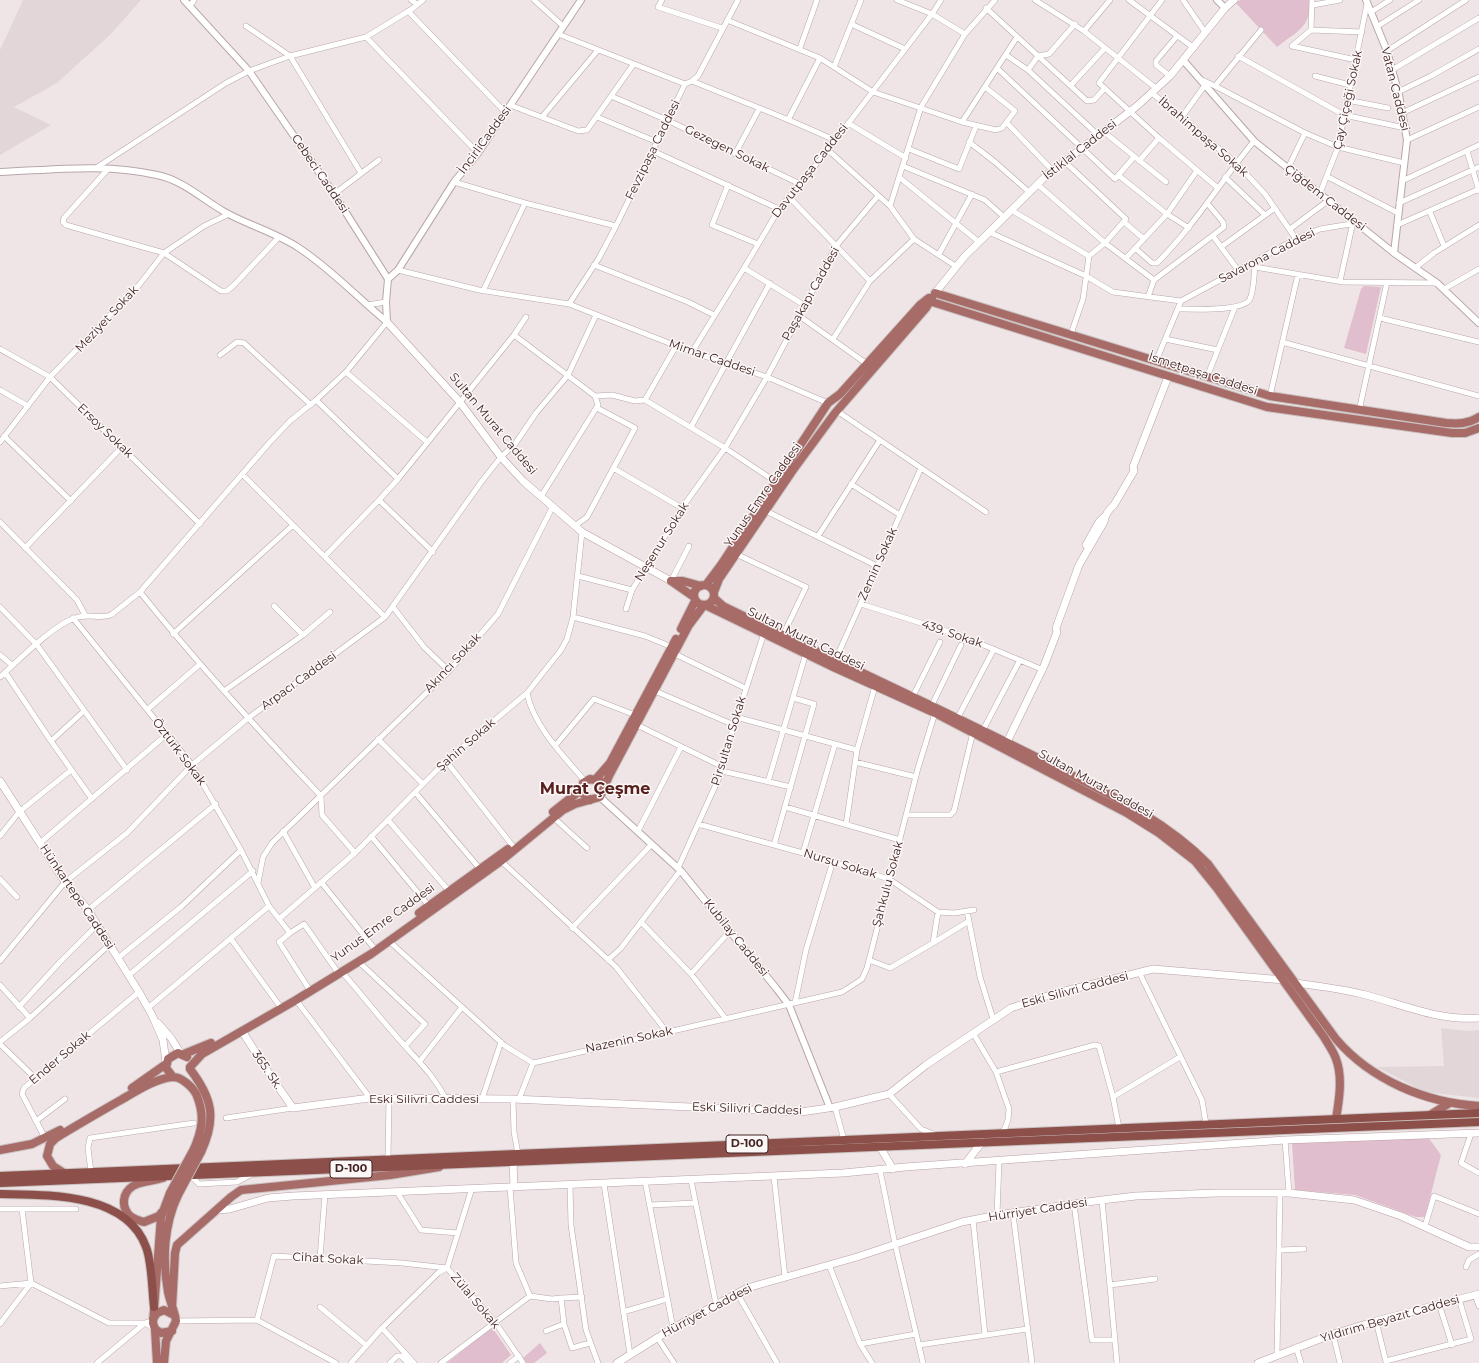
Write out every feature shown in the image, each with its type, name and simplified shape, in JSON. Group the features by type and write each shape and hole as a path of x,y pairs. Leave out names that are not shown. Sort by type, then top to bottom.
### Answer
{"highway":[{"name":"D-100","path":"0,1176 1206,1124 1479,1114"},
{"name":"D-100","path":"0,1184 1479,1122"},
{"path":"0,1194 76,1198 111,1210 122,1217 133,1227 146,1245 154,1307"}],"main road":[{"name":"İstiklal Caddesi","path":"934,293 979,242 1052,170 1129,112 1170,76 1225,8 1234,0"},
{"path":"64,1173 53,1166 48,1156 50,1144 56,1138 140,1089 185,1075 202,1054 359,962 502,861 554,818 575,804 590,800 602,793 655,691 695,599 695,592 704,585 722,565 828,403 840,394 934,293"},
{"name":"İsmetpaşa Caddesi","path":"934,293 1270,396 1359,411 1465,433 1479,428"},
{"name":"İsmetpaşa Caddesi","path":"928,300 1267,407 1340,417 1427,424 1462,424 1479,418"},
{"name":"Yunus Emre Caddesi","path":"714,595 719,579 766,511 792,470 837,411 926,308 928,300"},
{"path":"1002,323 1006,314"},
{"name":"Sultan Murat Caddesi","path":"387,322 459,401 501,457 523,481 542,495 582,532 671,581"},
{"path":"1068,344 1071,334"},
{"path":"1005,745 1057,632 1056,628 1079,564 1104,522 1104,517 1120,495 1134,471 1134,467 1172,366"},
{"path":"1267,407 1270,396"},
{"path":"837,401 839,405 837,411 830,414 826,411 828,403 837,401"},
{"path":"1340,417 1342,408"},
{"path":"596,779 610,764 635,715 689,625 705,606 712,602 714,595 704,585 683,581 671,581"},
{"path":"671,581 705,606"},
{"name":"Sultan Murat Caddesi","path":"714,595 724,606 835,661 913,696 973,732 1005,745 1079,783 1178,846 1195,861 1284,980 1337,1059 1339,1072 1339,1094 1336,1119"},
{"name":"Sultan Murat Caddesi","path":"705,606 875,686 933,709 958,717 983,730 1005,745"},
{"path":"590,800 584,796 583,785 590,779 596,779 600,782 602,793"},
{"name":"Hünkartepe Caddesi","path":"0,781 65,882 98,925 152,1015"},
{"path":"1079,783 1151,818 1191,846 1222,882 1338,1041 1348,1052 1377,1074 1419,1094 1448,1104 1479,1106"},
{"name":"Yunus Emre Caddesi","path":"182,1054 204,1047 241,1030 279,1005 340,972 512,845 583,785"},
{"path":"0,789 14,809 19,812"},
{"name":"Eski Silivri Caddesi","path":"294,1108 370,1098 389,1098 516,1099 801,1112 833,1108 889,1094 973,1033 1011,1008 1053,994 1139,972 1153,970 1170,970 1284,980"},
{"path":"1284,980 1365,994 1420,1012 1446,1018 1479,1018"},
{"path":"152,1015 182,1054 189,1059 190,1068 204,1091 211,1111 211,1126 174,1194 159,1216 144,1222 130,1216 124,1205 125,1194 134,1185 172,1176"},
{"path":"152,1015 163,1040 168,1072 197,1094 201,1107 203,1125 198,1150"},
{"name":"365. Sk.","path":"241,1030 272,1078 294,1108"},
{"path":"1329,1047 1338,1041"},
{"path":"0,1150 32,1144 45,1138 139,1084 166,1063 174,1054 182,1054"},
{"path":"1430,1116 1448,1104"},
{"path":"217,1210 268,1198 325,1194 774,1177 1285,1140 1479,1133"},
{"path":"965,1164 982,1142"},
{"path":"880,1147 893,1169"},
{"path":"512,1186 513,1162"},
{"path":"164,1363 166,1342 172,1331 174,1315 175,1253 177,1245 237,1192 241,1190 390,1175 448,1165"},
{"name":"Hürriyet Caddesi","path":"618,1363 657,1337 737,1292 747,1288 829,1265 972,1220 1102,1200 1136,1196 1217,1193 1289,1193 1354,1200 1401,1216 1469,1247 1479,1247"},
{"path":"174,1194 169,1218 165,1253 166,1273 174,1315"},
{"path":"157,1363 153,1320 159,1232 162,1211"},
{"name":"Yıldırım Beyazıt Caddesi","path":"1258,1363 1277,1355 1297,1351 1332,1334 1477,1295"},
{"path":"153,1320 157,1313 164,1310 174,1315"},
{"path":"155,1329 165,1333 172,1331"}],"street":[{"name":"Cebeci Caddesi","path":"184,0 250,71 334,194 388,279"},
{"path":"190,6 194,0"},
{"path":"411,0 417,4"},
{"path":"96,168 220,87 250,71 290,56 366,37 423,0"},
{"path":"534,0 564,26"},
{"name":"İncirliCaddesi","path":"388,279 398,270 454,182 478,153 581,0"},
{"path":"662,0 658,7 722,28"},
{"path":"558,34 633,65 685,84 692,81 704,65 738,0"},
{"path":"800,48 817,0"},
{"path":"834,67 861,0"},
{"path":"897,0 932,14 965,34"},
{"name":"Davutpaşa Caddesi","path":"692,352 779,209 828,150 834,140 873,92 941,0"},
{"path":"890,206 922,108 965,34 986,8 995,0"},
{"name":"İbrahimpaşa Sokak","path":"1035,0 1075,24 1119,58 1182,117 1236,163 1265,194 1296,239"},
{"path":"1084,31 1110,0"},
{"path":"1129,0 1151,14 1194,48"},
{"path":"1162,0 1099,83 1196,172 1218,188"},
{"path":"1183,0 1205,32"},
{"path":"1217,0 1225,8"},
{"path":"1311,30 1312,3 1340,0"},
{"path":"1371,12 1390,0"},
{"path":"1378,26 1419,0"},
{"path":"1387,51 1466,0"},
{"name":"Vatan Caddesi","path":"1367,1 1387,51 1398,92 1407,140 1394,253"},
{"name":"Çay Çiçeği Sokak","path":"1320,193 1328,177 1338,147 1367,1"},
{"path":"986,8 1087,100 1094,100 1105,88"},
{"path":"408,11 505,112"},
{"path":"1392,70 1479,18"},
{"path":"727,20 800,48 820,58 873,92 962,122 996,130 1006,123 1015,111 985,87"},
{"path":"851,24 906,49"},
{"path":"1028,70 1038,56 1049,54 1075,24"},
{"path":"246,26 290,56 361,173"},
{"path":"1215,86 1238,56 1261,30"},
{"path":"1356,60 1292,46 1311,30 1362,32"},
{"path":"1170,76 1156,65 1156,61 1178,36"},
{"path":"366,37 478,153"},
{"path":"962,122 998,69 1017,37"},
{"path":"1071,85 1105,48"},
{"path":"1398,92 1479,49"},
{"path":"542,117 598,50"},
{"path":"1006,55 1028,70 1101,134 1166,182"},
{"path":"1238,56 1344,115 1405,128"},
{"path":"788,120 820,58"},
{"name":"Çiğdem Caddesi","path":"1183,60 1254,141 1330,200 1394,253 1437,283 1479,323"},
{"path":"510,104 578,131 587,130 633,65"},
{"path":"998,69 1083,148 1117,177 1189,228"},
{"path":"1316,76 1350,85"},
{"path":"1402,113 1479,77"},
{"path":"692,81 834,140"},
{"path":"1182,117 1203,82 1215,86 1305,133 1338,147 1404,163"},
{"name":"Fevzipaşa Caddesi","path":"569,304 594,265 616,226 685,84"},
{"name":"Gezegen Sokak","path":"611,96 667,120 800,184"},
{"path":"1348,100 1388,108"},
{"path":"1407,140 1479,107"},
{"path":"735,154 759,109"},
{"path":"597,117 657,142"},
{"path":"848,123 906,158"},
{"path":"1006,123 1052,170"},
{"path":"909,149 959,169 976,126"},
{"path":"1288,168 1305,133"},
{"path":"1139,161 1159,138"},
{"path":"1135,248 1154,264 1189,228 1225,177 1254,141"},
{"path":"969,142 995,162 1029,192"},
{"path":"1402,181 1479,145"},
{"path":"828,150 890,206 914,239 957,267"},
{"path":"653,151 728,184 779,209"},
{"path":"1397,225 1479,190 1467,151"},
{"path":"1117,177 1134,157"},
{"path":"334,194 378,160"},
{"path":"1064,161 1126,219 1105,243 1089,256 1083,299 1071,334"},
{"path":"903,166 985,200 1004,217"},
{"path":"1399,202 1479,167"},
{"path":"0,172 96,168 167,177 183,184 229,214 279,237 317,261 387,322"},
{"path":"108,169 64,218 63,222 70,227 164,253 221,291 227,291 279,237"},
{"path":"1126,258 1168,214 1196,172"},
{"path":"899,177 979,242"},
{"path":"1225,177 1264,215"},
{"path":"1328,177 1398,214"},
{"path":"454,182 524,203 616,226"},
{"path":"728,184 712,225 758,244"},
{"path":"1037,184 1105,243 1154,280"},
{"path":"939,254 972,194"},
{"name":"Paşakapı Caddesi","path":"725,448 767,377 798,315 836,246 878,196"},
{"path":"789,197 870,281"},
{"path":"1290,229 1330,200"},
{"path":"483,291 524,203"},
{"path":"1148,297 1154,280 1224,227 1222,222 1207,203"},
{"path":"1222,248 1275,208"},
{"path":"1011,210 1089,256"},
{"path":"1430,212 1444,246"},
{"name":"Meziyet Sokak","path":"0,442 50,378 139,285 164,253 204,226 229,214"},
{"path":"1124,222 1144,239"},
{"path":"1340,281 1356,223"},
{"name":"Savarona Caddesi","path":"1181,302 1296,239 1320,229 1356,223"},
{"path":"1415,268 1444,246 1479,225"},
{"path":"989,232 1086,276 1113,292 1181,302 1156,361"},
{"path":"1213,236 1238,270"},
{"path":"833,340 870,281 914,239"},
{"path":"1178,309 1235,307 1246,304 1250,299 1256,260"},
{"path":"594,265 688,302 714,315"},
{"path":"1255,267 1340,281 1437,283"},
{"path":"744,268 804,305"},
{"path":"1444,289 1479,269"},
{"path":"398,270 483,291 569,304"},
{"path":"1270,396 1298,274"},
{"path":"0,677 12,665 60,625 73,618 85,615 111,615 140,592 290,421 316,400 346,372 387,322 386,302 388,279"},
{"path":"1359,411 1387,282"},
{"path":"691,427 770,283"},
{"path":"367,305 386,302"},
{"name":"Mimar Caddesi","path":"569,304 692,352 767,377 828,403"},
{"path":"1207,377 1235,307"},
{"name":"Arpacı Caddesi","path":"0,961 65,882 127,832 192,765 247,719 385,617 501,457 515,444 536,413 568,375 596,315"},
{"path":"798,315 867,364"},
{"path":"325,556 398,479 459,401 514,335 526,317"},
{"path":"1380,318 1479,342"},
{"path":"514,335 595,396 612,395 635,402 645,400 725,448 776,482"},
{"path":"1165,339 1218,350"},
{"path":"220,355 237,342 244,343 310,405"},
{"path":"1282,342 1479,396"},
{"path":"645,400 676,346"},
{"name":"Ersoy Sokak","path":"0,349 50,378 200,524"},
{"path":"346,372 427,442"},
{"path":"0,390 28,406"},
{"path":"542,495 597,408 595,396"},
{"path":"316,400 398,479"},
{"path":"576,525 587,516 636,428 597,408"},
{"path":"837,411 986,512"},
{"path":"4,436 71,501"},
{"path":"818,536 880,440"},
{"path":"25,548 122,448"},
{"name":"Neşenur Sokak","path":"578,576 632,590 647,568 682,508 725,448"},
{"path":"613,468 682,508"},
{"name":"Zemin Sokak","path":"835,661 921,468"},
{"path":"242,474 385,617"},
{"path":"851,484 900,515"},
{"path":"379,500 433,552"},
{"name":"Akıncı Sokak","path":"258,883 263,857 267,850 283,832 449,671 498,614 553,506"},
{"path":"766,511 877,566"},
{"path":"0,522 77,600 85,615"},
{"path":"173,634 293,525"},
{"name":"Şahin Sokak","path":"279,919 355,853 446,761 527,693 561,650 567,639 572,617 582,532"},
{"path":"671,581 689,546"},
{"path":"736,554 806,587 783,635"},
{"path":"626,609 632,590"},
{"path":"140,592 199,665 224,691 247,719 321,796 322,816 355,853"},
{"name":"439. Sokak","path":"861,604 962,636 1041,669"},
{"path":"274,606 303,635"},
{"path":"0,607 37,645 128,770"},
{"path":"393,607 424,647 449,671"},
{"path":"224,691 303,635 330,612"},
{"path":"572,617 645,636 745,688"},
{"name":"Öztürk Sokak","path":"73,618 148,709 166,735 192,765 216,804 269,906 290,933"},
{"name":"Pirsultan Sokak","path":"608,960 621,948 679,870 722,769 736,717 764,633"},
{"path":"913,696 940,642"},
{"name":"Şahkulu Sokak","path":"792,1004 842,992 862,979 869,960 933,709 961,645"},
{"path":"958,717 994,649"},
{"path":"768,782 806,654"},
{"path":"0,655 12,665"},
{"path":"983,730 1020,660"},
{"path":"148,709 199,665"},
{"path":"5,672 70,771 92,799"},
{"path":"846,825 857,750 875,686"},
{"path":"655,691 734,725"},
{"path":"527,693 529,704 555,746 583,785"},
{"path":"774,845 814,704 793,698"},
{"path":"555,746 594,699 635,715"},
{"path":"51,741 84,710"},
{"path":"736,717 857,750"},
{"path":"637,726 722,769 790,787"},
{"path":"906,815 950,815 955,807 973,732"},
{"path":"40,844 128,770 166,735"},
{"path":"378,739 422,784"},
{"path":"803,853 835,744"},
{"path":"638,831 681,747"},
{"path":"446,761 512,845"},
{"path":"855,762 916,777"},
{"path":"0,836 19,812 70,771"},
{"path":"415,792 480,869"},
{"name":"Kubilay Caddesi","path":"602,793 638,831 679,870 792,1004 833,1108"},
{"path":"88,910 216,804"},
{"path":"785,807 814,817 900,840"},
{"path":"554,818 587,848"},
{"path":"388,820 448,891"},
{"name":"Nursu Sokak","path":"698,824 889,878 938,912"},
{"path":"283,832 314,888"},
{"path":"371,836 428,906"},
{"path":"572,928 652,844"},
{"path":"118,958 182,906 241,850"},
{"path":"502,861 572,928 616,967 667,1032"},
{"path":"792,1004 806,950 833,861"},
{"path":"128,976 252,871"},
{"path":"0,879 17,897"},
{"path":"322,882 374,948"},
{"path":"148,1008 269,906"},
{"path":"932,943 938,912 974,910"},
{"path":"967,911 980,977 994,1019"},
{"path":"869,960 890,968 969,921"},
{"path":"641,922 691,974 726,1019"},
{"path":"309,989 279,942 304,924 340,972 420,1061 438,1085 446,1099"},
{"path":"19,1007 59,963 98,925"},
{"path":"691,974 730,931"},
{"path":"231,939 279,1005"},
{"path":"389,941 501,1042 533,1063 516,1099 514,1132 518,1154"},
{"path":"35,1078 0,1043 30,1018 110,944"},
{"path":"359,962 425,1024 405,1046"},
{"path":"1139,972 1202,1100 1206,1124"},
{"path":"0,985 30,1018"},
{"name":"Ender Sokak","path":"45,1138 22,1094 24,1088 138,992"},
{"path":"296,1000 370,1098"},
{"name":"Nazenin Sokak","path":"533,1063 792,1004"},
{"path":"420,1061 462,1007"},
{"path":"973,1033 996,1072 1009,1109 1008,1120 1003,1133"},
{"path":"482,1099 501,1042"},
{"path":"996,1072 1095,1045 1099,1046 1114,1097 1119,1128"},
{"path":"1114,1097 1180,1057"},
{"path":"889,1094 921,1129 937,1136"},
{"path":"388,1159 389,1098"},
{"path":"36,1121 65,1100"},
{"name":"Eski Silivri Caddesi","path":"226,1118 294,1108"},
{"path":"833,1108 844,1140"},
{"path":"91,1172 88,1148 90,1138 194,1123"},
{"path":"1470,1137 1461,1163 1479,1173"},
{"path":"1285,1140 1289,1193"},
{"path":"998,1215 999,1161"},
{"path":"880,1170 895,1244 923,1363"},
{"path":"774,1177 785,1277"},
{"path":"691,1180 716,1304"},
{"path":"645,1181 673,1328"},
{"path":"604,1184 630,1354"},
{"path":"570,1185 571,1225 586,1330 598,1363"},
{"path":"512,1186 516,1263 530,1296"},
{"name":"Zülal Sokak","path":"472,1188 448,1268 495,1322 523,1363"},
{"path":"396,1192 421,1230 458,1233"},
{"path":"1277,1355 1280,1193"},
{"path":"320,1258 325,1194"},
{"path":"1425,1226 1434,1196 1479,1214"},
{"path":"1102,1200 1117,1363"},
{"path":"650,1205 696,1202"},
{"path":"1074,1204 1092,1340 1115,1340"},
{"path":"0,1324 31,1283 22,1208"},
{"path":"0,1209 76,1209"},
{"path":"1013,1214 1032,1363"},
{"path":"972,1220 985,1335"},
{"path":"1280,1250 1304,1249"},
{"path":"1466,1267 1469,1260 1479,1254"},
{"name":"Cihat Sokak","path":"257,1320 274,1256 402,1263 448,1268"},
{"path":"829,1265 860,1344 872,1363"},
{"path":"351,1363 382,1328 438,1273 448,1268"},
{"path":"1110,1285 1155,1279"},
{"path":"0,1286 31,1283 109,1323 145,1323 155,1329"},
{"path":"737,1292 777,1363"},
{"path":"1477,1295 1479,1306"},
{"path":"442,1363 530,1296 552,1299 582,1297"},
{"path":"561,1298 564,1324 572,1348 590,1343"},
{"path":"623,1312 667,1299"},
{"path":"1376,1321 1386,1362 1452,1345 1471,1339 1459,1299"},
{"path":"1439,1304 1452,1345"},
{"path":"320,1307 366,1345"},
{"path":"174,1315 257,1320 336,1363"},
{"path":"97,1363 145,1323 153,1320"},
{"path":"546,1331 564,1324"},
{"path":"382,1328 414,1363"},
{"path":"919,1345 1027,1329"},
{"path":"860,1344 916,1334"},
{"path":"1332,1334 1340,1363"},
{"path":"657,1337 674,1363"},
{"path":"1297,1351 1301,1363"},
{"path":"390,1363 397,1356 401,1356 408,1363"},
{"path":"510,1363 518,1356"}],"shaded area":[{"path":"23,0 141,0 111,34 57,83 14,107 51,125 0,155 0,50"},
{"path":"1240,0 1310,0 1310,9 1308,17 1301,28 1277,47 1236,3"},
{"path":"1364,286 1381,287 1366,354 1344,348 1361,289"},
{"path":"1441,1028 1469,1031 1479,1030 1479,1098 1425,1092 1377,1067 1444,1066"},
{"path":"1428,1137 1441,1155 1425,1217 1416,1217 1355,1195 1295,1190 1292,1143"},
{"path":"492,1327 511,1355 502,1363 447,1363"},
{"path":"540,1343 547,1353 534,1363 526,1363 523,1358"}],"district":[{"name":"Murat Çeşme","path":"595,789"}]}
